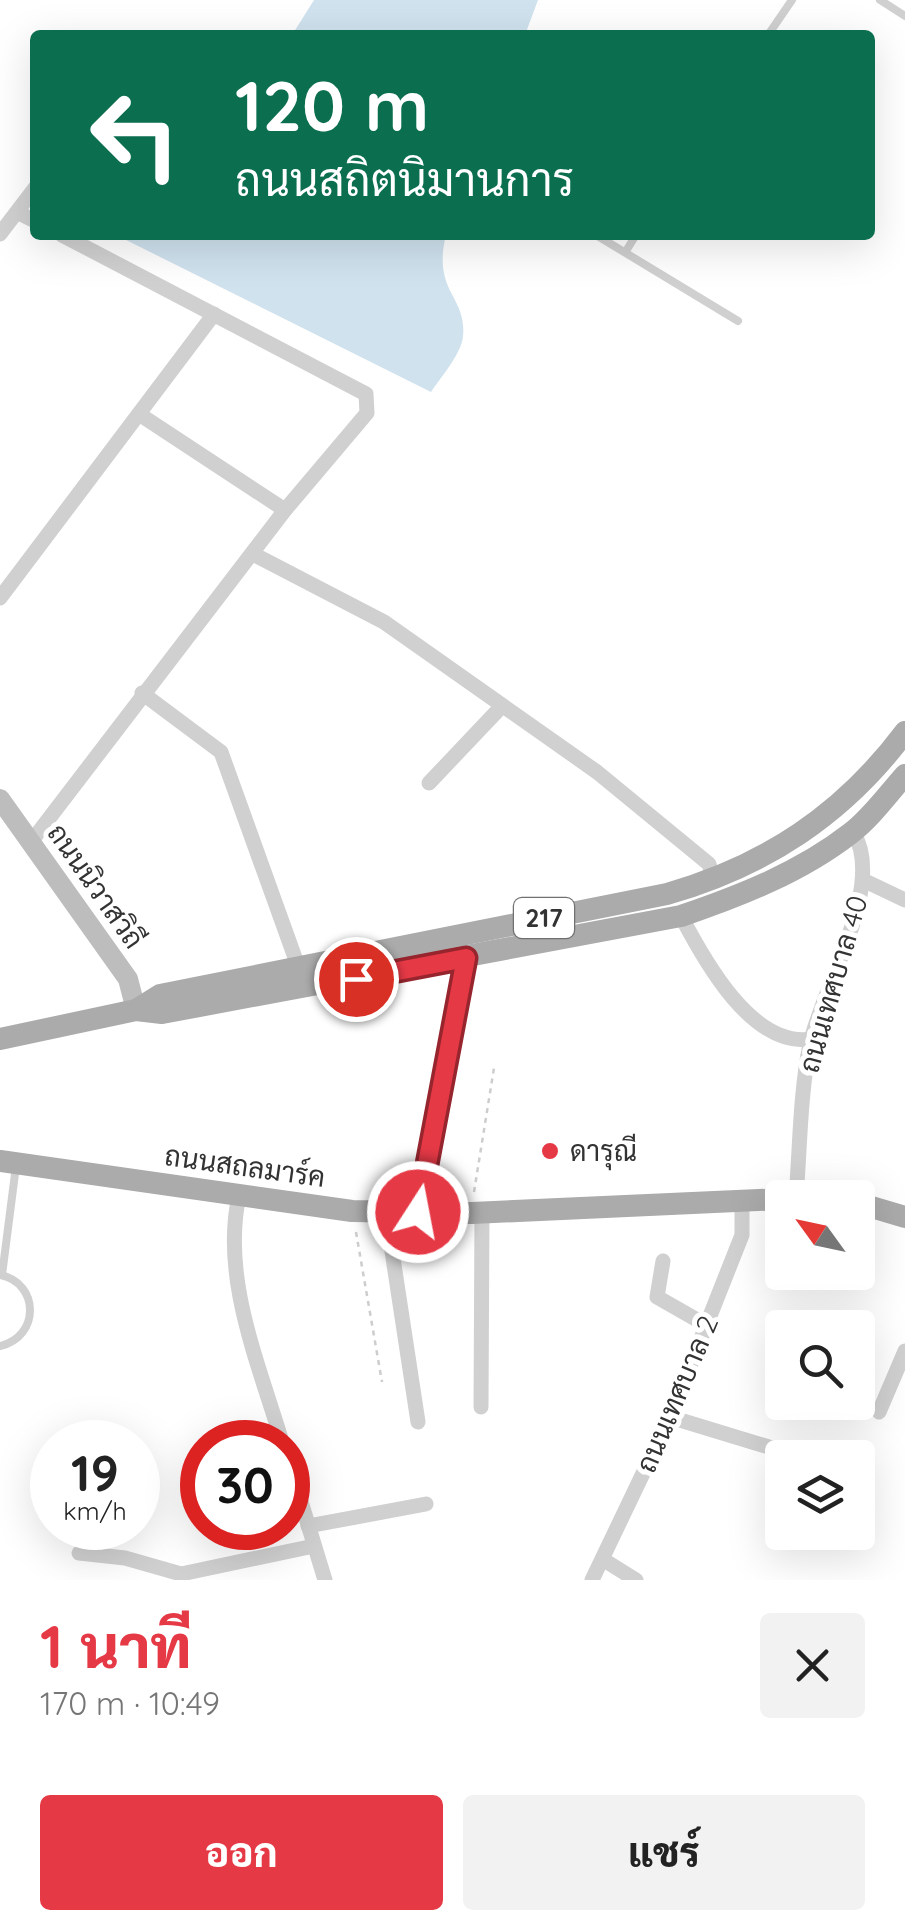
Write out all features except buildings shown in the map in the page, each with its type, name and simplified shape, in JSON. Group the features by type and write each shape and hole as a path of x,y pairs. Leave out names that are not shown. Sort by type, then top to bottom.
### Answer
{"main road":[{"name":"217","path":"0,1039 136,1010 160,995 667,894 714,880 788,845 847,800 905,732"},
{"name":"217","path":"136,1010 162,1014 681,916 739,896 853,832 905,775"},
{"name":"ถนนนิวาสวิถี","path":"0,799 128,979 136,1010"},
{"name":"ถนนสถลมาร์ค","path":"8,1163 352,1211 477,1213 765,1199"},
{"path":"875,1208 905,1217"}],"street":[{"path":"0,234 30,194"},
{"path":"16,212 30,219"},
{"path":"30,842 285,510 367,413 366,394 72,240"},
{"path":"0,598 214,314"},
{"path":"139,414 285,510"},
{"path":"252,554 384,622 652,816 709,864 714,880"},
{"path":"142,693 221,752 298,966"},
{"path":"429,783 502,706"},
{"name":"ถนนเทศบาล 40","path":"798,1180 811,1040 855,918 863,880 860,842 853,832"},
{"path":"863,880 905,900"},
{"path":"681,916 726,993 785,1037 811,1040"},
{"path":"418,1212 466,958"},
{"path":"239,1196 231,1233 242,1310 275,1420"},
{"name":"ถนนเทศบาล 2","path":"592,1580 670,1417 742,1235 742,1201"},
{"path":"386,1212 418,1422"},
{"path":"477,1213 481,1407"},
{"path":"662,1260 657,1297 706,1325"},
{"path":"879,1412 905,1351"},
{"path":"670,1417 765,1446"},
{"path":"310,1526 426,1504"},
{"path":"310,1533 324,1580"},
{"path":"79,1553 126,1558 181,1574 314,1546"},
{"path":"604,1560 636,1580"}],"lane":[{"path":"771,30 792,0"},
{"path":"880,0 905,16"},
{"path":"605,240 738,321"},
{"path":"626,251 633,240"},
{"path":"0,1346 18,1338 26,1328 31,1305 20,1284 1,1275 8,1163"}],"path":[{"path":"477,1213 494,1068"},
{"path":"352,1211 382,1382"}],"water":[{"path":"314,0 538,0 527,30 295,30"},
{"path":"126,240 445,240 443,269 460,311 463,336 455,357 431,392"}],"place":[{"name":"ดารุณี","path":"550,1151"}],"route":[{"path":"356,979 466,958 418,1212"}]}
